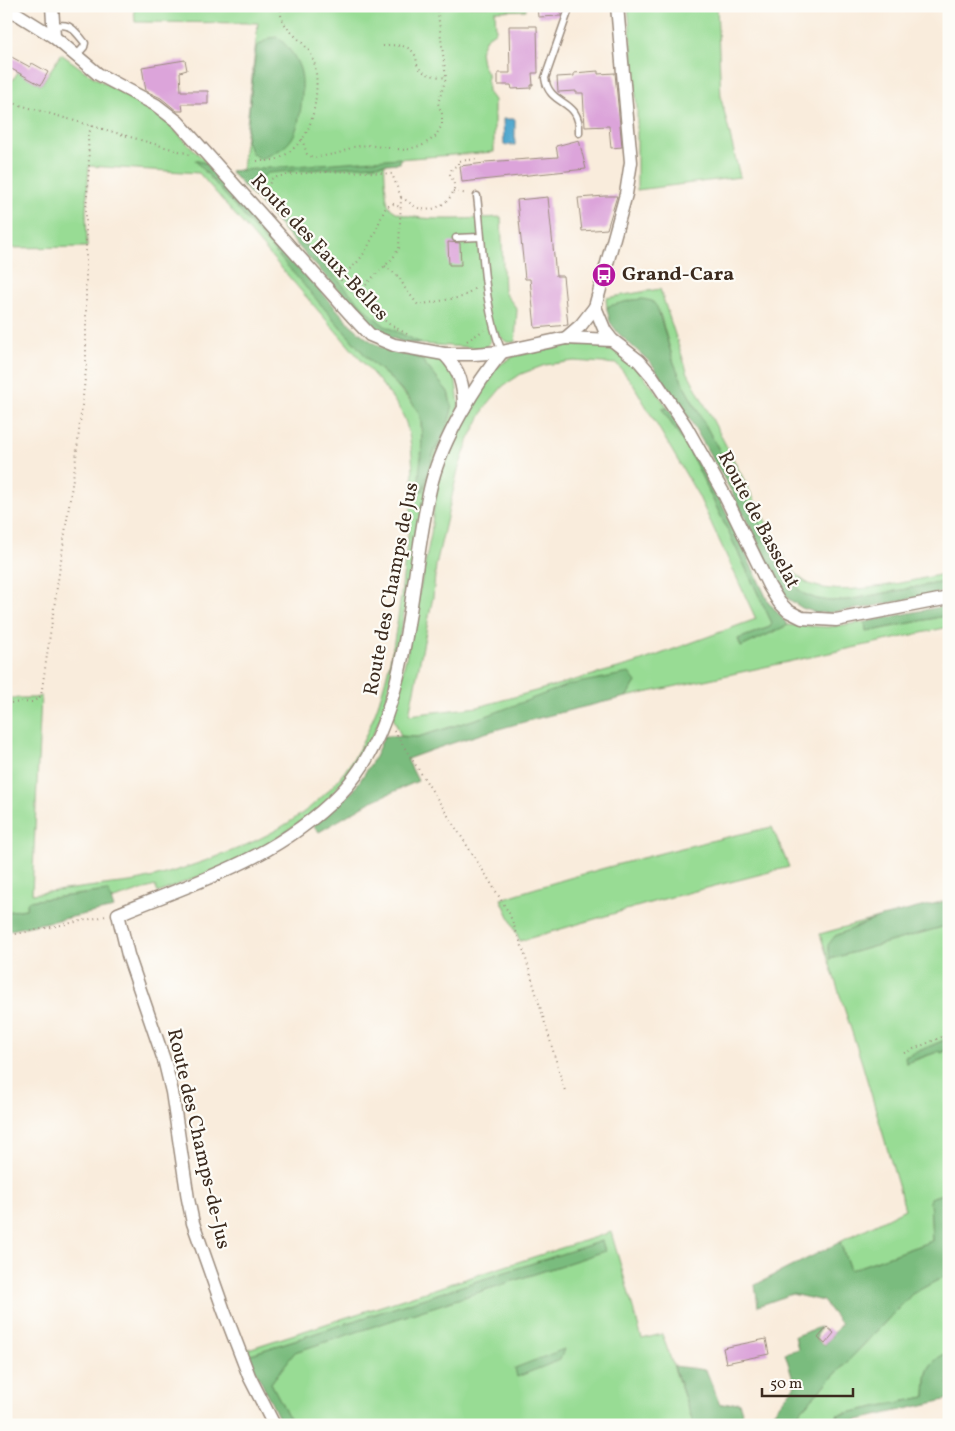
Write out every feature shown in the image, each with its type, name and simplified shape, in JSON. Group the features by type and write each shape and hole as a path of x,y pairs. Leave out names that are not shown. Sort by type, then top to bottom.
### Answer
{"street":[{"path":"52,6 54,32"},
{"path":"595,307 626,194 631,162 617,6"},
{"name":"Route des Eaux-Belles","path":"6,7 54,32 76,56 98,74 156,105 178,122 211,161 370,335 394,345 444,354 502,352 566,338 582,325 595,307"},
{"name":"Route de Basselat","path":"595,307 599,320 612,340 639,361 652,376 685,426 725,496 769,586 779,602 788,611 802,618 836,620 949,598"},
{"path":"566,338 612,340"},
{"name":"Route des Champs de Jus","path":"118,914 243,863 265,852 301,828 340,794 359,772 372,750 386,715 395,684 411,610 432,480 442,450 482,377 502,352"},
{"path":"444,354 459,374 464,391 464,409"},
{"name":"Route des Champs-de-Jus","path":"118,914 128,955 165,1062 188,1199 198,1237 249,1376 274,1425"}],"lane":[{"path":"568,6 568,12 545,78 547,90 569,106 578,118 579,133"},
{"path":"54,32 66,25 83,40 85,43 84,47 76,56"},
{"path":"477,196 480,237 493,326 502,352"},
{"path":"456,238 480,237"}],"path":[{"path":"257,161 278,159 289,152 302,139 312,114 316,90 316,74 310,52 283,21 280,11 281,6"},
{"path":"302,139 307,154 314,158 367,145 405,150 423,145 436,137 442,124 438,104 446,78 437,6"},
{"path":"383,46 400,45 409,49 414,54 418,67 422,71 430,75 446,78"},
{"path":"6,101 211,161"},
{"path":"6,703 33,702 41,696 76,458 86,370 86,210 89,166 88,136 92,125"},
{"path":"401,197 421,209 438,207 451,196 453,191 454,183 450,174 452,168 458,165 458,161 478,159"},
{"path":"360,299 367,283 396,254 398,248 401,197 392,174 337,171 290,174 271,179 267,187 271,199 295,230 360,299 389,324 414,338"},
{"path":"453,191 477,196"},
{"path":"336,275 346,272 354,266 375,233 386,206 393,204 400,207"},
{"path":"384,265 399,277 418,305 462,297 475,288 487,286"},
{"path":"464,342 493,326"},
{"path":"386,715 406,752 509,914 523,949 565,1091"},
{"path":"6,936 118,914"},
{"path":"904,1053 949,1034"}],"green space":[{"path":"134,6 526,6 526,10 495,11 496,31 486,38 480,51 482,64 487,73 488,92 494,100 494,152 384,160 388,202 389,206 396,212 408,216 441,219 501,217 504,292 517,309 515,342 502,339 499,334 490,336 491,340 488,346 481,348 404,343 378,332 230,171 242,170 258,23 135,22"},
{"path":"628,6 717,6 721,98 740,177 637,190 637,109"},
{"path":"278,37 291,51 300,69 302,85 301,106 297,127 290,141 280,150 260,159 252,153 246,141 256,47 269,38"},
{"path":"61,54 89,74 163,118 208,164 196,161 371,362 394,382 418,410 421,421 423,491 434,452 445,431 450,399 448,392 422,360 413,356 439,358 455,374 459,404 456,415 438,449 385,706 364,756 321,807 257,852 158,893 155,886 111,900 108,891 28,901 26,909 6,912 6,698 35,698 41,696 32,894 132,882 155,877 221,855 267,835 309,808 328,791 345,771 370,727 385,681 396,632 412,491 413,473 410,439 404,417 395,402 380,382 199,173 89,166 86,210 87,247 6,248 6,90 18,72 41,85"},
{"path":"400,158 400,163 267,173 258,182 256,189 267,204 368,312 385,326 421,343 406,342 393,338 368,323 230,171"},
{"path":"195,160 208,164 350,324 380,347 397,354 413,356 422,360 448,392 452,409 450,417 434,452 423,491 418,491 422,428 414,405 401,388 371,362"},
{"path":"660,289 687,371 788,564 796,574 811,585 846,590 900,583 949,573 949,581 848,600 830,601 817,599 804,594 798,589 790,579 685,388 674,363 660,314 609,306 607,309 606,298"},
{"path":"643,299 652,301 657,307 674,363 685,388 790,579 798,589 804,594 817,599 830,601 848,600 949,581 949,591 864,608 825,613 802,608 787,598 730,489 689,418 652,364 618,333 610,322 607,309 609,306"},
{"path":"588,344 614,351 634,366 668,408 662,409 691,454 772,623 770,627 738,639 741,647 788,625 828,627 865,622 867,632 949,615 949,627 626,697 636,682 486,716 418,737 401,736 393,717 394,707 431,534 436,487 443,464 481,389 498,366 514,356","holes":["574,361 617,364 633,384 698,495 756,619 636,663 478,707 409,715 433,597 436,565 458,470 469,439 486,406 503,386 521,374 545,365"]},
{"path":"668,408 694,450 729,518 768,601 788,625 741,647 738,639 770,627 772,623 691,454 662,409"},
{"path":"949,605 949,615 866,632 865,622"},
{"path":"629,673 636,682 626,697 488,732 407,759 418,781 370,802 319,832 313,825 354,790 375,757 384,736 418,737 486,716 568,685"},
{"path":"772,827 789,867 660,900 520,941 501,899 568,878"},
{"path":"108,891 114,908 6,931 6,912 26,909 28,901"},
{"path":"949,900 949,925 830,959 828,945 835,936 878,918"},
{"path":"878,918 835,936 830,959 949,925 949,1038 905,1057 907,1063 949,1049 949,1192 930,1198 932,1241 850,1270 840,1242 905,1209 862,1063 820,934"},
{"path":"949,1038 949,1049 906,1063 905,1057"},
{"path":"949,1192 949,1274 912,1294 787,1425 763,1425 795,1385 785,1353 798,1349 795,1336 820,1327 816,1339 825,1345 841,1324 823,1301 792,1294 758,1306 755,1285 840,1242 850,1270 932,1241 930,1198"},
{"path":"611,1232 642,1339 662,1334 694,1425 293,1425 271,1383 294,1352 605,1251 602,1241 248,1355 245,1350"},
{"path":"602,1241 605,1251 295,1352 271,1383 293,1425 282,1425 248,1355"},
{"path":"949,1274 949,1351 935,1361 928,1370 925,1397 837,1415 839,1425 787,1425 912,1294"},
{"path":"564,1349 560,1360 517,1377 515,1368"},
{"path":"949,1351 949,1399 839,1425 837,1415 925,1397 928,1370 935,1361"},
{"path":"674,1366 706,1370 720,1405 739,1402 746,1425 694,1425"}],"water":[{"path":"503,119 515,119 515,145 504,145"}],"building":[{"path":"537,6 561,6 561,16 538,17"},
{"path":"509,26 537,26 538,73 532,73 533,85 531,85 531,88 512,89 511,85 498,85 498,73 510,73"},
{"path":"6,54 30,67 32,63 48,72 41,85 6,66"},
{"path":"185,60 187,70 180,72 181,91 208,91 208,104 182,104 183,111 177,111 161,98 146,91 142,67"},
{"path":"598,71 598,74 615,73 622,147 611,148 609,126 585,127 583,93 576,93 576,91 558,92 557,77"},
{"path":"579,140 586,169 462,182 460,166 485,162 558,157 556,146"},
{"path":"617,196 607,229 582,231 578,198"},
{"path":"548,197 556,276 563,276 568,325 535,328 530,279 525,279 517,200"},
{"path":"448,242 460,243 461,265 449,265"},
{"path":"827,1327 834,1333 825,1344 818,1338"},
{"path":"766,1339 769,1354 726,1363 723,1348"}],"place":[{"name":"Grand-Cara","path":"604,275"}]}
